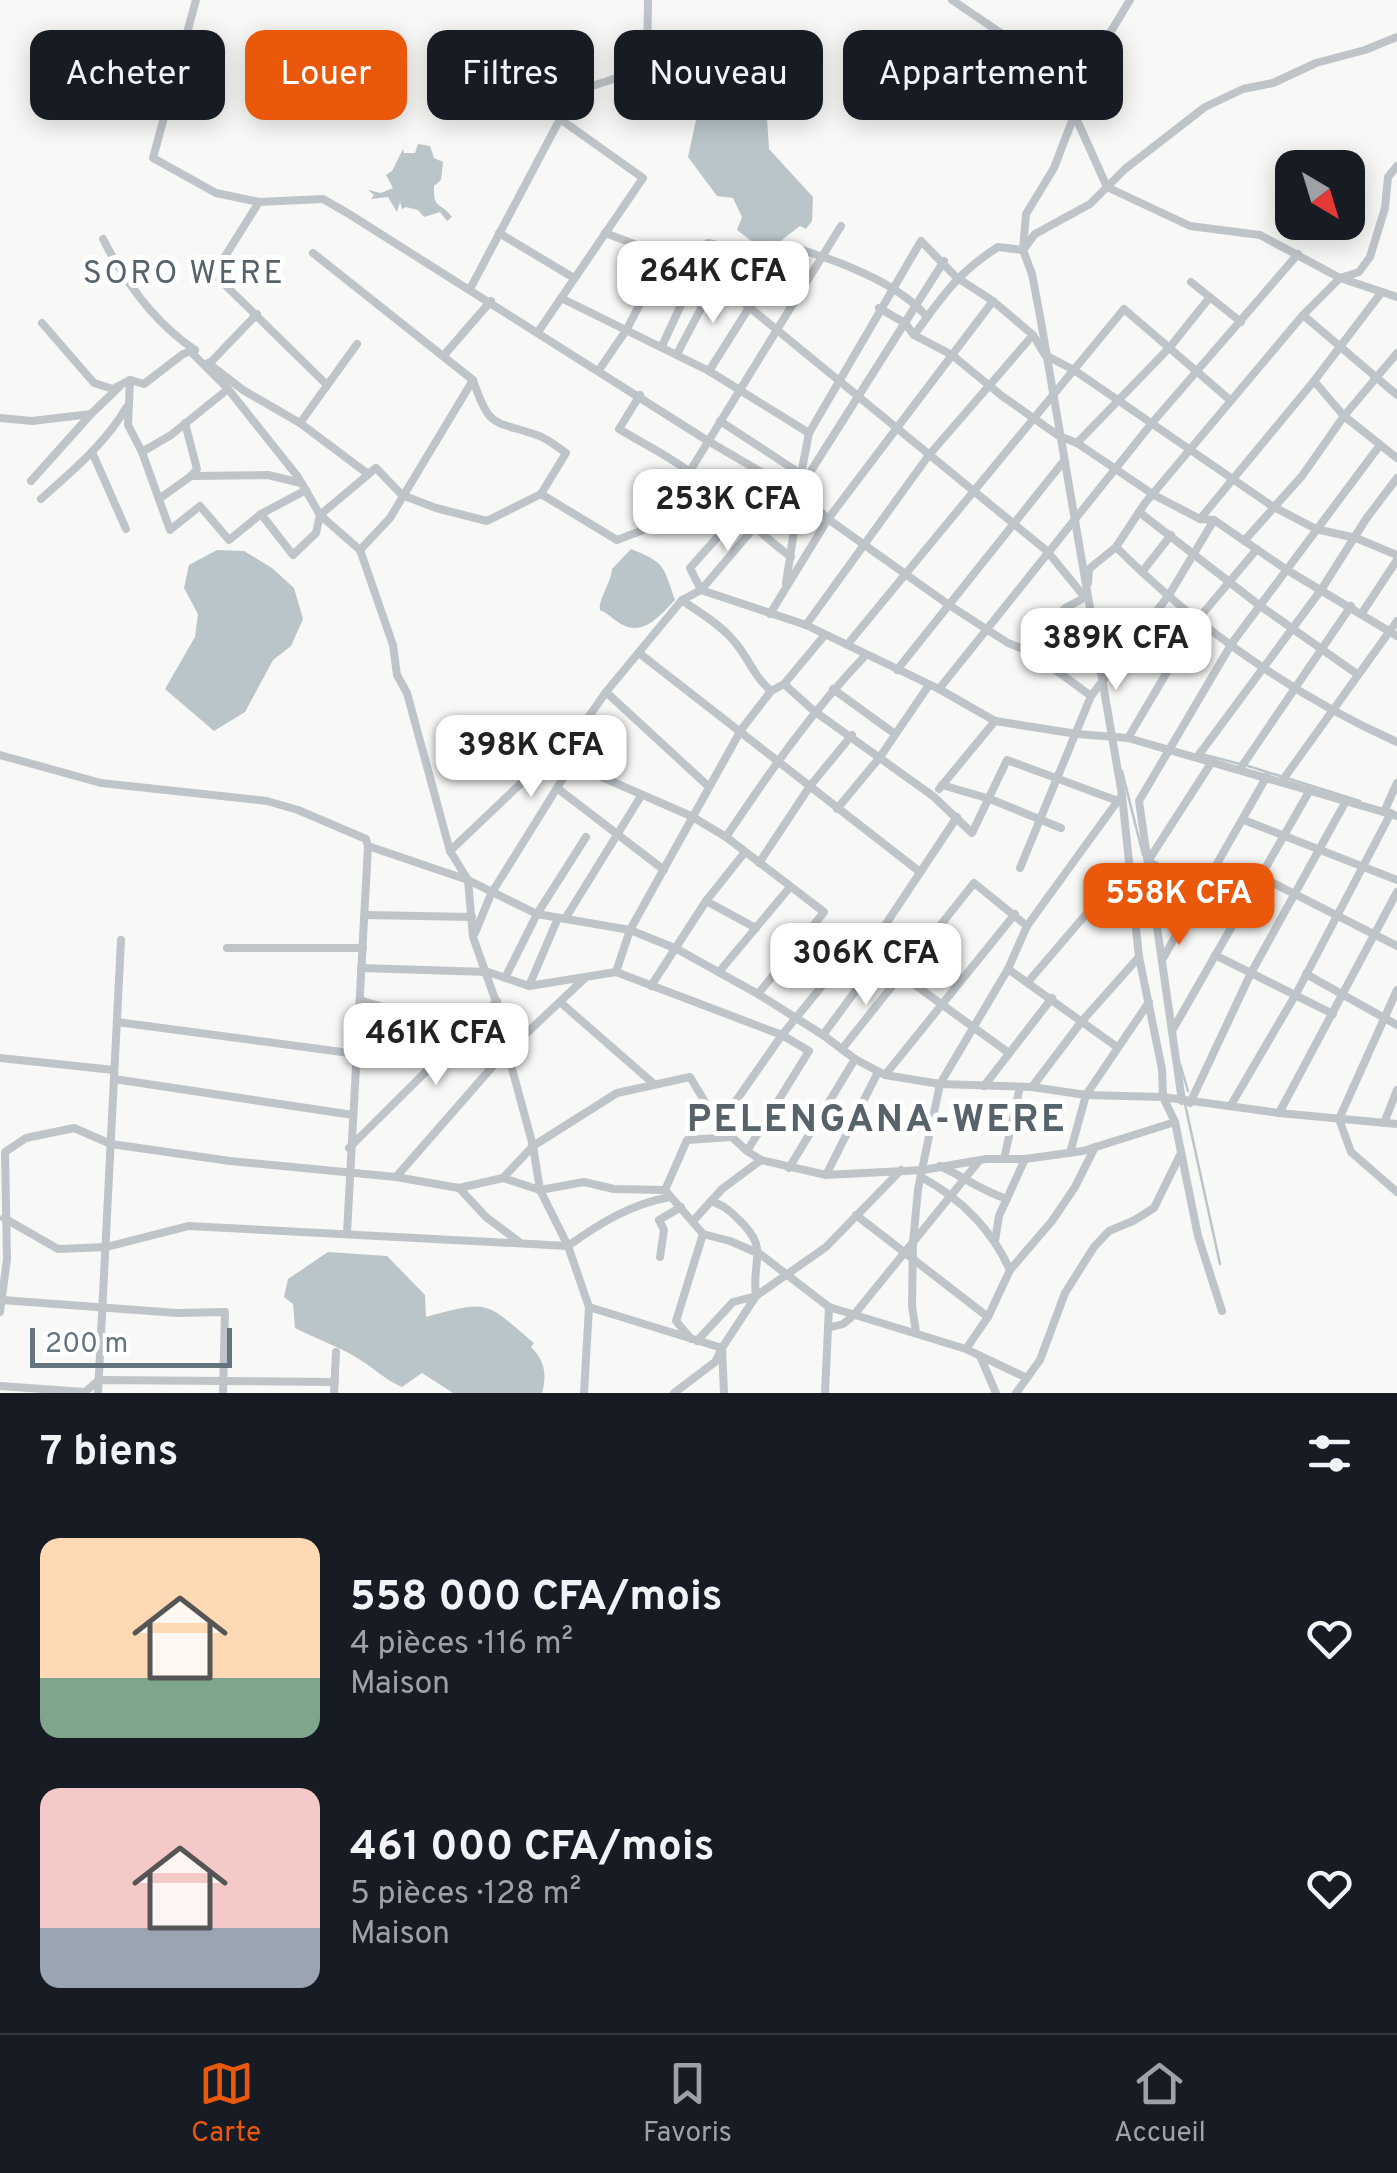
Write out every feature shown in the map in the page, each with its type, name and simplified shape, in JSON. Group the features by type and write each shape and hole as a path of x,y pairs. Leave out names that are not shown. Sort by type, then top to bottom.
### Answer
{"street":[{"path":"196,0 153,158 216,193 258,202 323,199 708,441 806,498"},
{"path":"594,85 646,68 648,0"},
{"path":"952,0 996,30"},
{"path":"1112,30 1130,0"},
{"path":"1022,250 1035,234 1090,204 1125,169 1205,107 1244,89 1397,37"},
{"path":"470,289 559,120"},
{"path":"538,332 642,178 561,120"},
{"path":"1073,120 1054,168 1026,214 1022,250 1032,274 1091,611 1130,862 1139,957 1164,1097 1175,1122 1198,1236 1222,1311"},
{"path":"1075,120 1107,187 1190,226 1260,235 1340,278 1397,297"},
{"path":"1086,599 1089,569 1116,547 1188,450 1302,316 1340,278 1359,272 1370,257 1385,208 1388,178 1397,166"},
{"path":"258,202 214,274 326,384"},
{"path":"542,494 617,540 651,527 690,471 840,226"},
{"path":"499,233 574,278"},
{"path":"605,233 698,268 716,280 1048,551 1086,599"},
{"path":"103,239 122,276 170,333 243,390 300,423 368,474 376,468"},
{"path":"1092,696 1031,652 986,630 828,520 800,488 809,433 921,241 956,277 1033,335 1045,355 1074,370 1272,506 1316,529 1356,538 1397,557 1362,613"},
{"path":"708,242 780,260"},
{"path":"709,370 788,246 822,255 892,289 917,305 927,318"},
{"path":"914,336 956,277 998,247 1022,250"},
{"path":"314,253 473,380 482,407 501,427 541,436 566,453 542,494 487,521 402,495 376,468"},
{"path":"939,689 1152,423 1298,254"},
{"path":"600,370 628,329 665,255"},
{"path":"800,488 944,261"},
{"path":"662,346 698,268"},
{"path":"677,354 716,280"},
{"path":"1192,282 1240,322"},
{"path":"1200,519 1340,350 1381,294"},
{"path":"1077,443 1170,347 1210,297"},
{"path":"561,298 709,370 809,433"},
{"path":"444,355 490,301"},
{"path":"770,614 828,520 992,301"},
{"path":"879,308 905,323 914,336 952,354 1058,436 1077,443 1154,495 1200,519 1214,520 1287,570 1394,633"},
{"path":"847,645 1124,309 1230,400"},
{"path":"209,364 258,314"},
{"path":"1302,316 1397,395"},
{"path":"42,323 94,383 112,388 130,380 144,384 183,354 193,352"},
{"path":"806,625 929,455 1033,335"},
{"path":"300,423 357,344"},
{"path":"193,352 228,389 304,486 320,515 360,550 407,694 450,851 468,880 473,938 488,972 510,1048 540,1190 568,1246 589,1307 584,1393"},
{"path":"1244,541 1302,476 1344,416 1397,353"},
{"path":"130,380 128,425 170,530 200,506 230,540 304,486"},
{"path":"360,550 390,518 473,380"},
{"path":"1314,382 1344,416 1397,458"},
{"path":"31,481 119,386"},
{"path":"142,452 228,389"},
{"path":"640,395 620,429 690,471 753,529 792,558"},
{"path":"42,499 92,452 129,404"},
{"path":"0,418 32,421 92,414"},
{"path":"720,421 800,474"},
{"path":"159,498 191,476 196,468 185,423"},
{"path":"1186,1102 1139,801 1232,643 1380,445"},
{"path":"92,452 126,529"},
{"path":"898,670 1064,461"},
{"path":"262,514 293,555 316,533 320,515 376,468"},
{"path":"191,476 268,475 304,486"},
{"path":"1198,756 1321,590 1397,478"},
{"path":"786,583 794,531 806,498"},
{"path":"1139,512 1259,605 1357,674"},
{"path":"738,514 690,568 701,590 806,625 939,689 995,721 1128,738 1390,814"},
{"path":"1020,868 1092,696 1168,595 1214,520"},
{"path":"450,851 585,722 682,600 701,590 753,529"},
{"path":"1142,572 1171,534"},
{"path":"1116,547 1168,595 1263,666 1331,711 1397,742"},
{"path":"1128,738 1200,618 1257,548"},
{"path":"1031,652 1065,608 1086,599"},
{"path":"682,600 730,636 746,656 754,676 771,691"},
{"path":"1240,768 1351,606"},
{"path":"1282,781 1357,674 1394,633 1397,622"},
{"path":"616,972 630,930 741,730 771,691 784,684 824,636"},
{"path":"639,653 920,872"},
{"path":"726,837 814,712 865,656"},
{"path":"784,684 814,712 852,735 933,796 972,834 1007,760 1120,798"},
{"path":"837,809 880,757 929,685"},
{"path":"833,689 896,734"},
{"path":"606,692 708,786"},
{"path":"933,796 995,721"},
{"path":"473,938 491,894 572,764 580,758 585,722"},
{"path":"759,863 810,786 852,735"},
{"path":"0,754 100,783 267,801 328,821 366,839 366,915 349,1148 347,1232"},
{"path":"1148,861 1213,760"},
{"path":"572,764 691,816 726,837 824,912 758,994"},
{"path":"1162,960 1268,776"},
{"path":"1231,1105 1296,994 1364,865 1390,814 1397,782"},
{"path":"942,785 1061,828"},
{"path":"557,788 664,870"},
{"path":"1172,1030 1310,790"},
{"path":"529,986 562,918 641,796"},
{"path":"916,1332 909,1254 940,1084 1028,926 1120,798"},
{"path":"1186,1102 1251,972 1346,801"},
{"path":"868,951 957,818"},
{"path":"1244,820 1397,880"},
{"path":"505,978 537,914 586,837"},
{"path":"368,846 468,880 537,914 630,930 677,949 798,1018 882,1073 940,1084 1032,1086 1086,1096 1164,1097 1397,1124"},
{"path":"651,986 706,900 745,852"},
{"path":"1148,861 1200,891"},
{"path":"1028,982 1130,862"},
{"path":"1259,876 1397,946"},
{"path":"842,1049 974,883 1028,926"},
{"path":"719,972 790,887"},
{"path":"1279,1113 1397,892"},
{"path":"706,900 756,928"},
{"path":"826,1175 882,1073 1014,914"},
{"path":"366,915 472,916"},
{"path":"98,1393 121,940"},
{"path":"719,1125 782,1035 858,942 1008,1053"},
{"path":"227,948 363,948"},
{"path":"1215,955 1334,1014"},
{"path":"1032,1086 1082,1021 1139,957"},
{"path":"823,1034 879,959"},
{"path":"361,968 488,972 529,986 616,972 782,1035 809,1051 747,1150"},
{"path":"1008,968 1117,1047"},
{"path":"1306,974 1397,1025"},
{"path":"396,1176 510,1048 588,976"},
{"path":"1397,990 1338,1118 1351,1152 1397,1192"},
{"path":"984,1086 1052,998"},
{"path":"360,1000 466,1032"},
{"path":"349,1148 497,1001"},
{"path":"560,1002 654,1084"},
{"path":"1070,1153 1086,1096 1149,1002"},
{"path":"117,1022 356,1054"},
{"path":"0,1058 353,1115"},
{"path":"789,1168 856,1059"},
{"path":"504,1178 533,1146 617,1093 690,1077 719,1125 760,1160 826,1175 901,1170 922,1174 954,1195 995,1240 1010,1270"},
{"path":"1004,1159 1020,1087"},
{"path":"1384,1123 1397,1090"},
{"path":"922,1174 940,1166 1070,1153 1175,1122"},
{"path":"0,1312 6,1152 26,1138 74,1128 111,1144 230,1161 396,1176 458,1188 504,1178 540,1190 584,1182 614,1189 668,1193 703,1234 730,1240 760,1254 829,1307 966,1349 1027,1378"},
{"path":"2,1217 58,1249 106,1247 188,1226 568,1246 595,1226 668,1193 687,1140 732,1137"},
{"path":"966,1349 988,1317 1010,1270 1052,1222 1094,1148"},
{"path":"1016,1393 1040,1360 1065,1294 1094,1247 1109,1231 1154,1208 1181,1152"},
{"path":"995,1240 999,1216 1024,1159"},
{"path":"694,1220 722,1189 760,1160"},
{"path":"912,1243 979,1161"},
{"path":"940,1166 967,1178 982,1191 1007,1199"},
{"path":"694,1340 733,1302 756,1296 826,1247 901,1170"},
{"path":"458,1188 486,1217 522,1243"},
{"path":"674,1393 714,1362 756,1296 754,1279 760,1254 757,1238 730,1207 712,1201"},
{"path":"660,1258 664,1230 658,1220 681,1208"},
{"path":"856,1214 988,1317"},
{"path":"694,1340 676,1321 703,1234"},
{"path":"828,1328 854,1316 909,1254"},
{"path":"2,1300 178,1314 226,1312 223,1393"},
{"path":"589,1307 722,1348"},
{"path":"825,1393 829,1307"},
{"path":"722,1348 724,1393"},
{"path":"334,1393 336,1352"},
{"path":"979,1354 996,1393"},
{"path":"0,1386 86,1392 99,1380 335,1382"},
{"path":"684,1384 694,1393"}],"shaded area":[{"path":"696,120 767,120 769,149 813,197 812,221 806,229 800,226 778,243 754,243 737,230 742,217 733,198 717,196 688,157"},
{"path":"418,144 430,146 434,158 443,162 434,194 436,202 452,217 447,221 440,212 424,217 418,210 402,209 400,202 397,212 388,197 371,199 374,195 368,190 381,193 393,188 386,175 403,149 404,153 415,153"},
{"path":"631,549 662,567 675,600 654,620 635,628 624,626 600,610 612,569"},
{"path":"217,550 244,551 272,568 294,588 303,619 291,646 273,660 245,712 214,731 165,689 195,637 198,614 184,588 189,565"},
{"path":"328,1252 387,1256 425,1295 426,1317 476,1307 506,1319 534,1343 531,1347 544,1368 542,1393 453,1393 422,1373 402,1387 354,1356 295,1328 293,1304 284,1297 288,1279"}],"waterway":[{"path":"1205,755 1240,764"},
{"path":"1248,766 1360,801"},
{"path":"1122,771 1143,855"},
{"path":"1180,1064 1188,1091"},
{"path":"1185,1104 1220,1264"}],"district":[{"name":"SORO WERE","path":"184,272"},
{"name":"PELENGANA-WERE","path":"877,1118"}]}
